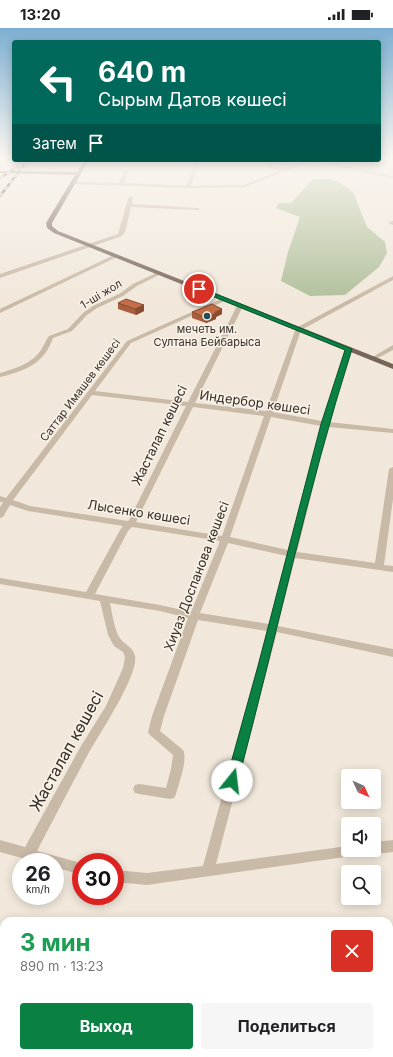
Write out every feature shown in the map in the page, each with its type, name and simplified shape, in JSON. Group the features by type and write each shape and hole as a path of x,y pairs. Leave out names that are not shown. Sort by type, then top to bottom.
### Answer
{"main road":[{"path":"59,206 49,223 49,227 56,232 393,367"}],"street":[{"path":"0,276 120,235 128,206"},
{"path":"146,206 198,209"},
{"path":"0,311 116,256"},
{"name":"1-ші жол","path":"0,374 20,368 33,361 44,352 51,337 70,330 76,325 84,314 95,307 121,295 135,284 160,273"},
{"path":"298,329 393,278"},
{"name":"Саттар Имашев көшесі","path":"0,515 4,500 91,393 128,342 225,299"},
{"name":"Жасталап көшесі","path":"89,596 124,530 133,521 189,405 240,306"},
{"name":"Хиуаз Доспанова көшесі","path":"139,789 170,794 177,769 179,753 154,732 158,716 194,616 225,539 298,329"},
{"path":"372,359 393,347"},
{"path":"208,870 273,628 290,554 325,424 349,349"},
{"name":"Индербор көшесі","path":"91,393 269,414 325,424 393,431"},
{"path":"379,567 393,469"},
{"name":"Лысенко көшесі","path":"4,500 28,508 225,539 290,554 393,569"},
{"path":"0,581 194,616 273,628 393,653"},
{"name":"Жасталап көшесі","path":"29,853 85,749 111,707 128,668 130,656 127,650 118,643 113,635 104,599"},
{"path":"0,846 24,853"},
{"path":"381,847 393,846"},
{"path":"124,877 147,879 341,853"}],"green space":[{"path":"277,206 359,206 367,227 385,242 387,253 379,267 345,295 310,296 281,281 288,252 300,217 276,208"}],"building":[{"path":"126,299 144,305 135,309 118,303"},
{"path":"212,304 222,309 206,318 192,312"}],"place":[{"name":"мечеть им. Султана Бейбарыса","path":"207,316"}],"route":[{"path":"199,289 349,349 325,424 232,781"}]}
